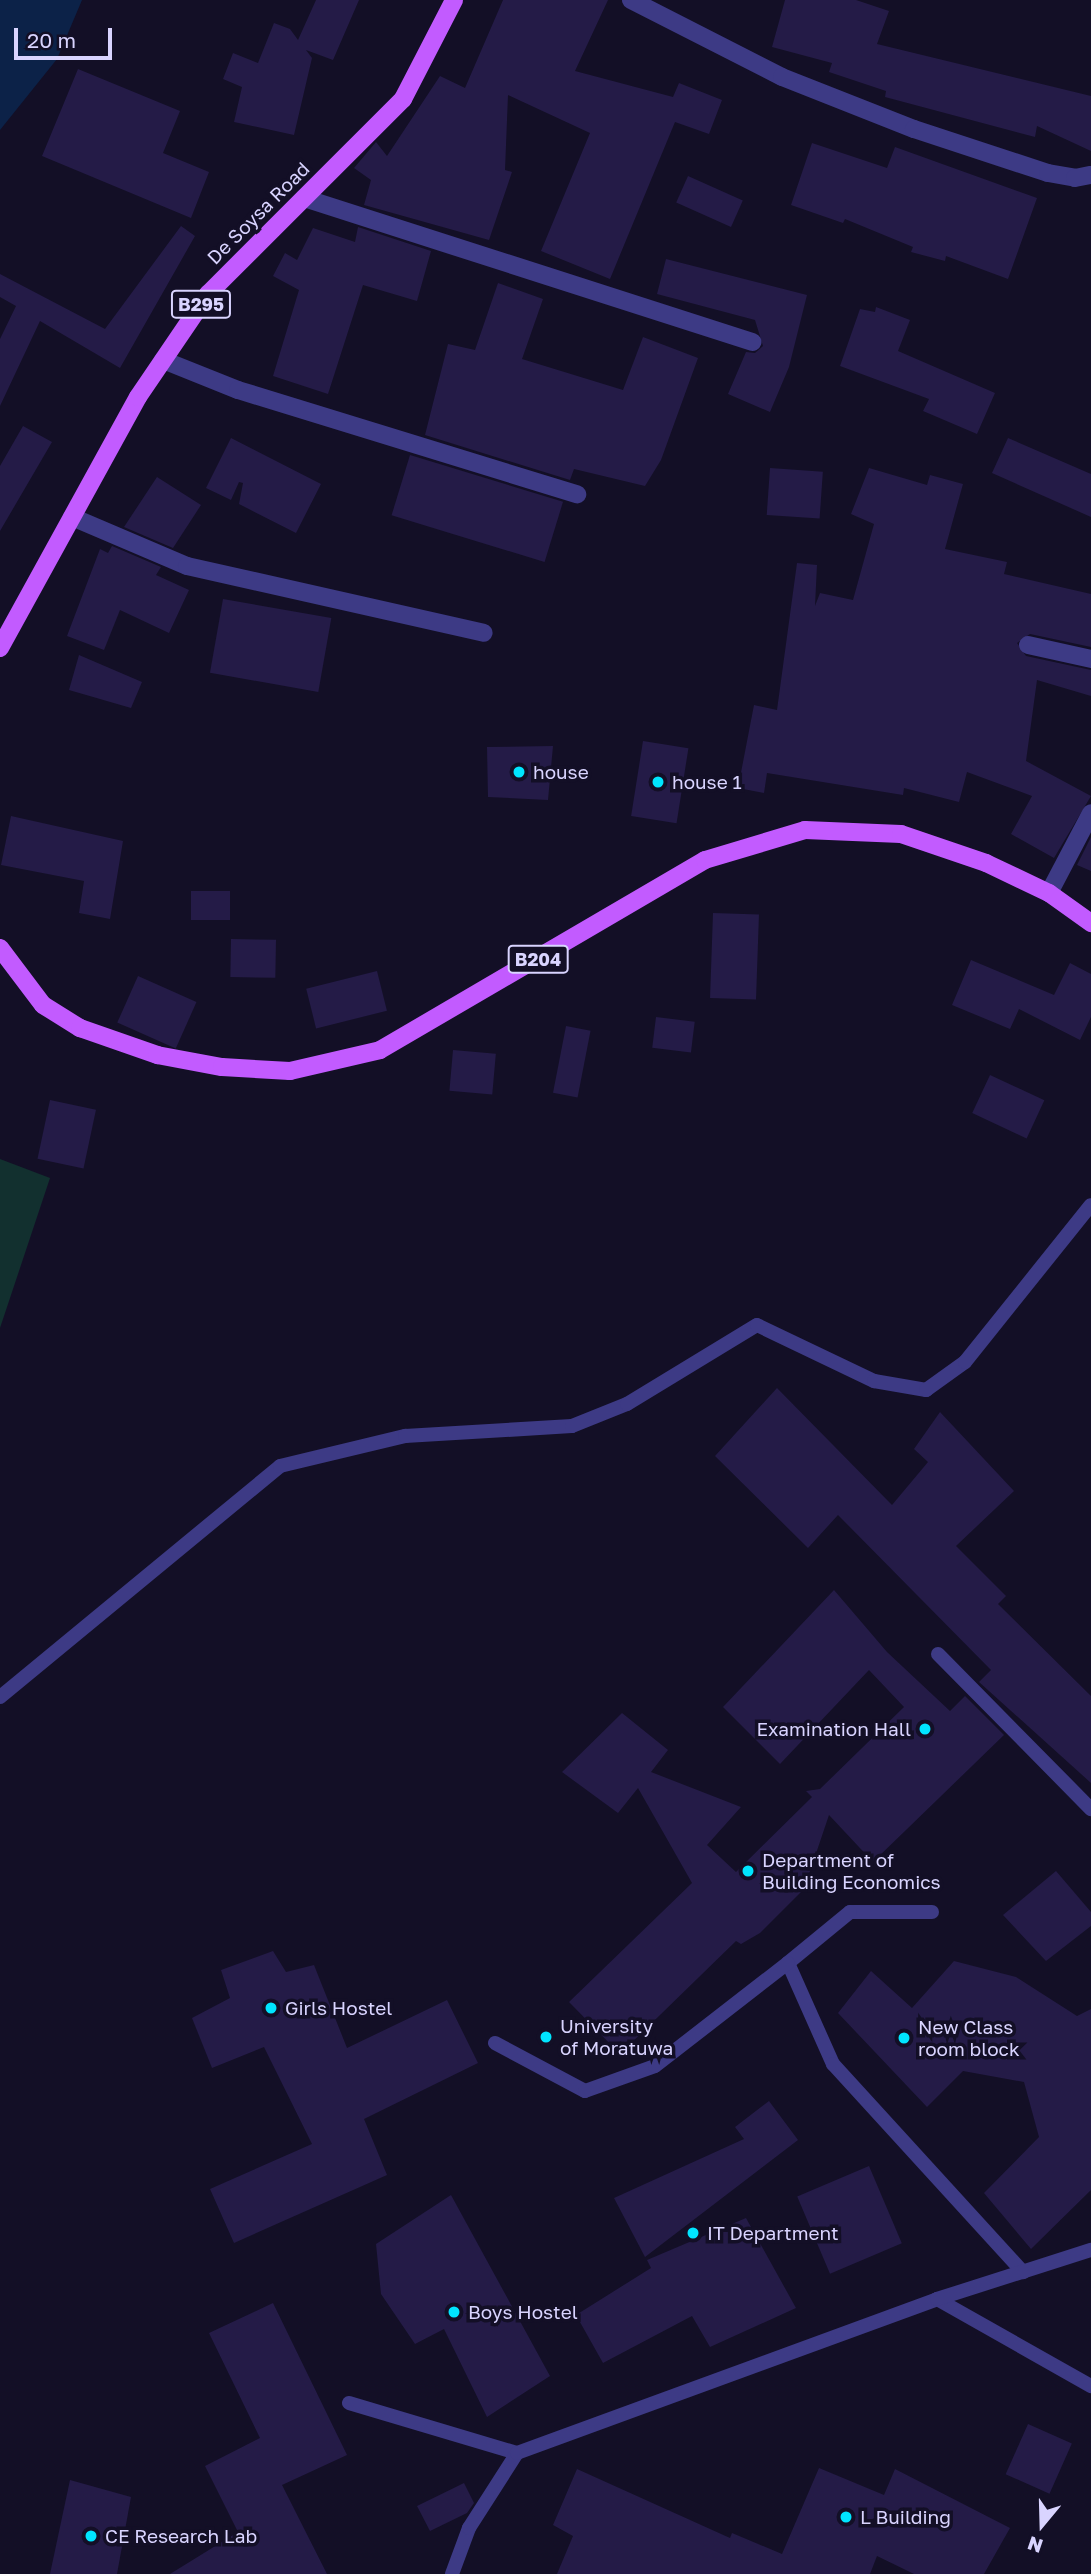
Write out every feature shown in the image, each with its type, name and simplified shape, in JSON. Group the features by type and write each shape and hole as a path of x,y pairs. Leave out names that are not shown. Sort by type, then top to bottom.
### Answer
{"main road":[{"name":"De Soysa Road","path":"0,649 72,517 163,360 208,294 403,99 454,0"},
{"name":"B204","path":"0,948 43,1005 80,1028 157,1055 222,1067 290,1071 380,1050 705,860 767,838 843,828 901,834 986,863 1049,892 1091,923"}],"street":[{"path":"631,0 782,77 914,130 1048,173 1075,178 1091,175"},
{"path":"304,198 752,342"},
{"path":"163,360 238,390 577,494"},
{"path":"72,517 187,566 484,633"},
{"path":"1028,645 1091,659"},
{"path":"1049,892 1091,813"}],"lane":[{"path":"0,1697 280,1466 405,1436 572,1426 627,1404 757,1325 874,1381 926,1390 965,1362 1091,1205"},
{"path":"938,1654 1091,1809"},
{"path":"495,2043 585,2091 655,2066 850,1912 932,1912"},
{"path":"788,1963 833,2064 1023,2272"},
{"path":"452,2574 468,2528 517,2453 937,2299 1091,2250"},
{"path":"937,2299 1091,2386"},
{"path":"349,2403 517,2453"}],"green space":[{"path":"0,1159 50,1178 0,1328"}],"water":[{"path":"0,0 82,0 57,59 0,130"}],"building":[{"path":"316,0 359,0 333,60 306,50 312,58 294,135 234,122 242,87 223,79 233,53 258,63 274,23 290,29 298,40"},
{"path":"503,0 608,0 575,71 673,97 679,83 722,100 709,134 675,122 610,279 541,251 590,133 508,95 505,170 512,172 489,240 364,205 371,180 354,168 376,142 387,156 440,76 465,88"},
{"path":"785,0 856,0 889,11 877,44 1091,96 1091,151 1037,126 1035,137 885,97 886,91 829,72 832,63 772,47"},
{"path":"78,69 180,111 163,153 209,172 191,218 42,156"},
{"path":"812,143 887,168 895,147 1037,198 1008,279 946,256 945,261 911,252 913,247 845,219 843,223 791,205"},
{"path":"688,176 743,200 731,227 676,202"},
{"path":"181,226 195,236 120,368 40,321 0,406 0,339 16,306 0,297 0,274 105,329"},
{"path":"358,227 431,251 417,301 363,285 328,394 273,376 299,290 273,276 285,253 297,260 313,228 355,242"},
{"path":"666,259 807,295 789,367 770,412 728,394 746,352 755,353 763,346 755,320 657,294"},
{"path":"498,283 543,299 522,359 623,390 643,337 698,358 661,460 645,486 574,469 570,480 425,435 448,344 475,350"},
{"path":"876,307 910,320 898,351 995,393 977,434 923,411 929,399 840,366 860,309 875,312"},
{"path":"23,426 52,442 0,531 0,466"},
{"path":"231,438 321,484 296,533 239,504 243,483 239,482 231,500 206,488"},
{"path":"1008,438 1091,474 1091,517 992,473"},
{"path":"410,455 563,502 545,562 392,515"},
{"path":"770,468 823,472 820,519 767,515"},
{"path":"869,468 927,485 930,475 963,484 945,549 1007,562 1004,574 1091,594 1091,647 1030,634 1017,643 1026,656 1091,670 1091,696 1037,680 1026,761 1091,796 1054,858 1011,834 1032,796 967,772 959,802 904,788 903,795 767,773 764,793 738,788 754,705 777,710 797,563 817,565 815,606 820,593 853,600 874,524 851,514"},
{"path":"157,477 201,505 173,548 124,527"},
{"path":"112,546 161,567 156,575 189,590 169,633 120,610 104,650 67,636 100,549 108,553"},
{"path":"223,599 331,618 318,692 210,673"},
{"path":"79,655 142,682 131,708 69,690"},
{"name":"house 1","path":"643,741 688,748 677,823 631,816"},
{"name":"house","path":"553,746 548,800 488,797 487,747"},
{"path":"11,816 123,841 110,919 79,913 84,881 1,865"},
{"path":"1091,837 1091,871 1077,865"},
{"path":"191,891 230,891 230,920 191,920"},
{"path":"713,913 759,915 756,1000 710,998"},
{"path":"231,939 276,940 275,978 230,977"},
{"path":"971,960 1054,995 1070,963 1091,974 1091,1017 1080,1040 1019,1009 1010,1029 952,1005"},
{"path":"377,971 387,1011 316,1028 306,989"},
{"path":"138,976 196,1002 176,1049 117,1023"},
{"path":"656,1017 695,1022 691,1053 652,1048"},
{"path":"566,1026 591,1031 578,1098 553,1093"},
{"path":"453,1050 496,1054 492,1095 449,1091"},
{"path":"990,1075 1044,1100 1027,1138 972,1113"},
{"path":"50,1100 96,1110 83,1168 38,1159"},
{"path":"777,1388 892,1505 928,1462 914,1449 940,1412 1014,1491 956,1546 1006,1596 998,1604 1091,1696 1091,1783 979,1682 991,1670 838,1515 808,1548 715,1456"},
{"path":"834,1590 887,1652 950,1711 965,1696 1004,1735 873,1862 829,1815 804,1889 760,1933 741,1944 736,1941 620,2054 569,2002 692,1883 638,1788 618,1813 562,1772 622,1713 668,1750 651,1772 741,1807 707,1845 736,1872 812,1797 806,1791 820,1789 904,1707 869,1670 780,1764 723,1707"},
{"path":"1056,1871 1091,1912 1091,1926 1046,1961 1003,1915"},
{"path":"273,1951 286,1972 314,1965 347,2048 447,2000 478,2063 364,2119 387,2175 234,2243 210,2189 312,2144 264,2047 212,2068 192,2018 230,1998 221,1970"},
{"path":"954,1961 1016,1977 1077,2016 1091,2009 1091,2190 1031,2249 984,2193 1039,2137 1024,2082 963,2071 927,2107 838,2013 871,1971 912,2008"},
{"path":"769,2101 798,2140 645,2257 614,2198 744,2139 735,2127"},
{"path":"869,2166 902,2243 830,2274 797,2196"},
{"name":"Boys Hostel","path":"451,2195 550,2376 487,2417 444,2329 415,2344 381,2294 376,2244"},
{"name":"IT Department","path":"746,2218 796,2308 710,2347 692,2316 603,2363 576,2315 651,2268 647,2260"},
{"path":"273,2303 347,2455 282,2485 327,2574 170,2574 238,2532 205,2466 260,2438 209,2333"},
{"path":"1028,2424 1072,2444 1049,2494 1006,2474"},
{"path":"819,2468 884,2495 895,2469 1010,2528 984,2574 914,2574 877,2556 870,2574 557,2574 573,2536 553,2525 577,2469 730,2538 732,2533 782,2554"},
{"name":"CE Research Lab","path":"70,2480 131,2497 117,2574 50,2574"},
{"path":"464,2483 474,2503 467,2513 430,2531 417,2506"}],"place":[{"name":"house","path":"519,772"},
{"name":"house 1","path":"658,782"},
{"name":"Examination Hall","path":"925,1729"},
{"name":"Department of Building Economics","path":"748,1871"},
{"name":"Girls Hostel","path":"271,2008"},
{"name":"University of Moratuwa","path":"546,2037"},
{"name":"New Class room block","path":"904,2038"},
{"name":"IT Department","path":"693,2233"},
{"name":"Boys Hostel","path":"454,2312"},
{"name":"L Building","path":"846,2517"},
{"name":"CE Research Lab","path":"91,2536"}]}
